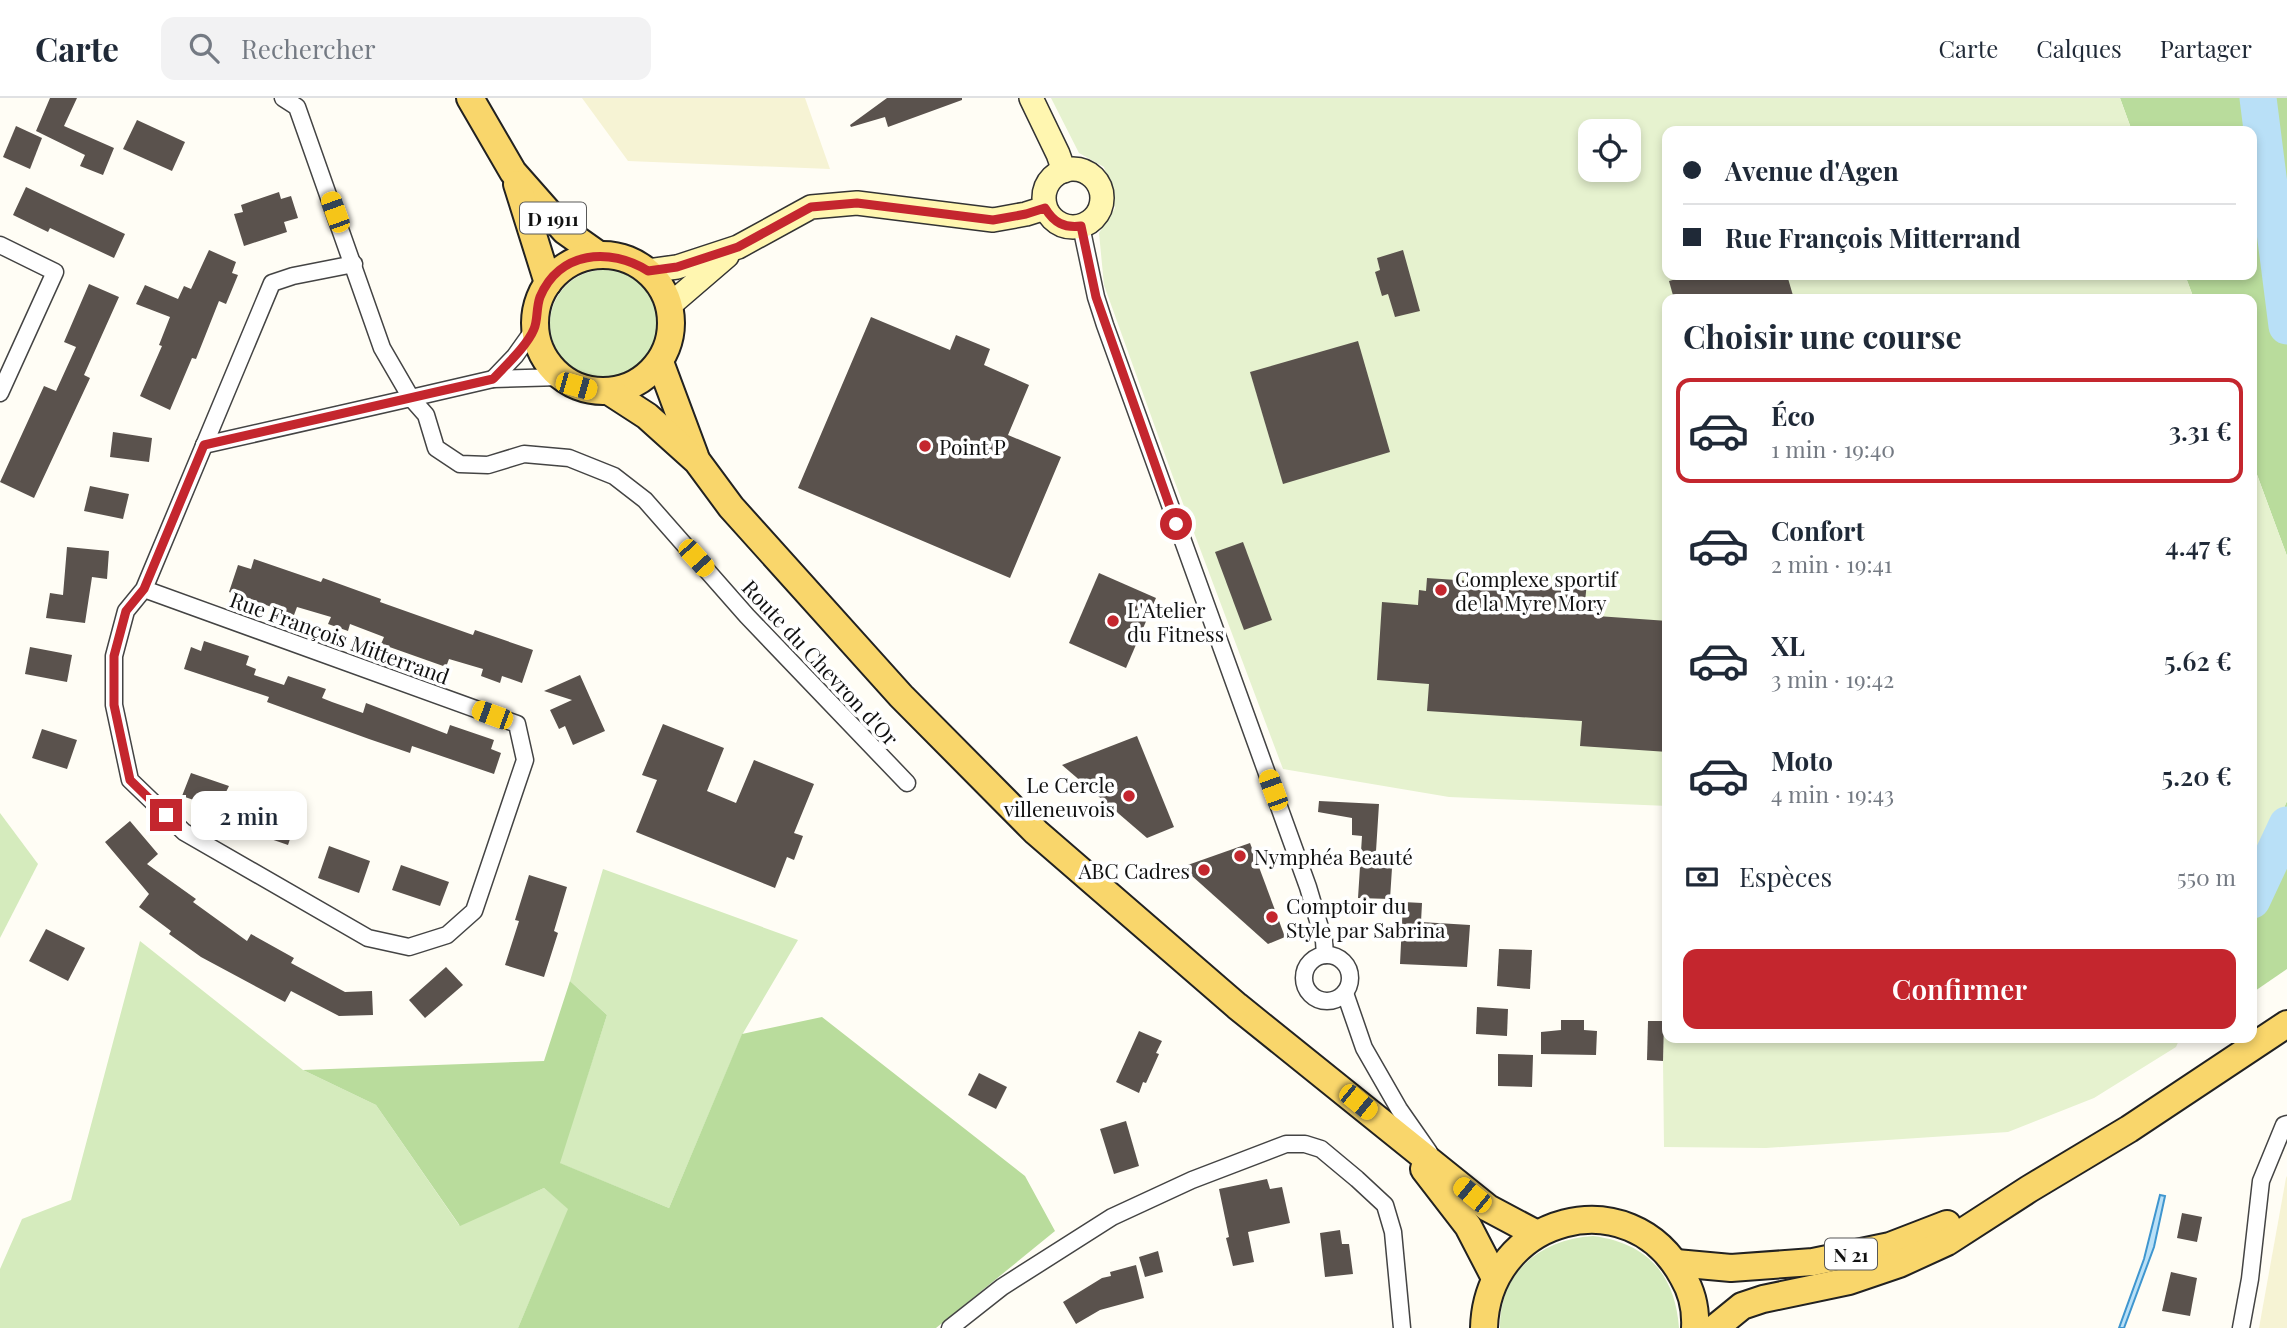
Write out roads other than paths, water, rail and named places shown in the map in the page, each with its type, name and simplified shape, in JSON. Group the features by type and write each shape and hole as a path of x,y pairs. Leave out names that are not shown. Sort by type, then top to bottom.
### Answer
{"main road":[{"name":"D 1911","path":"470,98 513,172 565,232 599,255"},
{"path":"1031,98 1063,171"},
{"path":"1073,169 1091,176 1101,192 1100,209 1089,222 1081,226 1063,226 1056,222 1045,208 1044,199 1049,181 1063,171 1073,169"},
{"name":"D 1911","path":"513,172 548,283"},
{"path":"648,271 677,267 738,247 811,207 857,203 993,220 1045,208"},
{"path":"670,305 738,247"},
{"path":"599,255 617,256 648,271 662,287 670,305 672,325 669,345 660,362 646,377 629,387 610,392 592,391 561,377 548,363 539,347 535,328 540,296 548,283 562,269 580,259 599,255"},
{"path":"660,362 697,461"},
{"path":"610,392 647,416 697,461 731,507 901,696 1036,832 1237,1006 1440,1169 1489,1208 1537,1234"},
{"name":"N 21","path":"1715,1328 1742,1306 1763,1298 1849,1281 1899,1264 1947,1242 2129,1129 2287,1024"},
{"name":"N 21","path":"2129,1129 2287,1046"},
{"path":"1395,1131 1468,1226 1495,1278"},
{"name":"N 21","path":"1676,1264 1731,1268 1813,1262 1890,1246 2017,1197"},
{"path":"1484,1328 1488,1296 1495,1278 1513,1253 1537,1234 1563,1223 1591,1219 1623,1225 1653,1240 1676,1264 1690,1289 1696,1317 1695,1328"}],"street":[{"name":"Route du Chevron d'Or","path":"283,98 297,107 382,348 411,398 426,415 436,448 460,464 488,464 524,454 569,458 614,476 645,500 747,616 907,783"},
{"path":"1081,226 1096,297 1105,325 1308,887 1324,941 1325,956"},
{"path":"0,245 55,272 0,393"},
{"name":"Rue François Mitterrand","path":"144,589 517,724 525,760 474,911 446,936 409,947 368,938 184,832 130,780 114,705 114,656 126,611 144,589 272,283 354,264"},
{"path":"493,379 515,356 535,328"},
{"path":"204,445 493,379 561,377"},
{"path":"1325,956 1340,959 1350,978 1345,993 1329,1001 1311,994 1305,975 1308,966 1315,959 1325,956"},
{"path":"1345,993 1364,1048 1399,1109 1440,1169"},
{"path":"2241,1328 2250,1279 2261,1181 2285,1124"},
{"path":"950,1328 1002,1287 1112,1217 1192,1180 1286,1144 1305,1144 1321,1149 1385,1205 1393,1232 1402,1328"}],"water":[{"path":"2160,1195 2165,1196 2154,1247 2124,1328 2119,1328 2144,1259"}],"waterway":[{"path":"2258,98 2287,326"},
{"path":"2257,889 2287,825"}],"place":[{"name":"Point P","path":"925,446"},
{"name":"Complexe sportif de la Myre Mory","path":"1441,590"},
{"name":"L'Atelier du Fitness","path":"1113,621"},
{"name":"Le Cercle villeneuvois","path":"1129,796"},
{"name":"Nymphéa Beauté","path":"1240,856"},
{"name":"ABC Cadres","path":"1204,870"},
{"name":"Comptoir du Style par Sabrina","path":"1272,917"}]}
